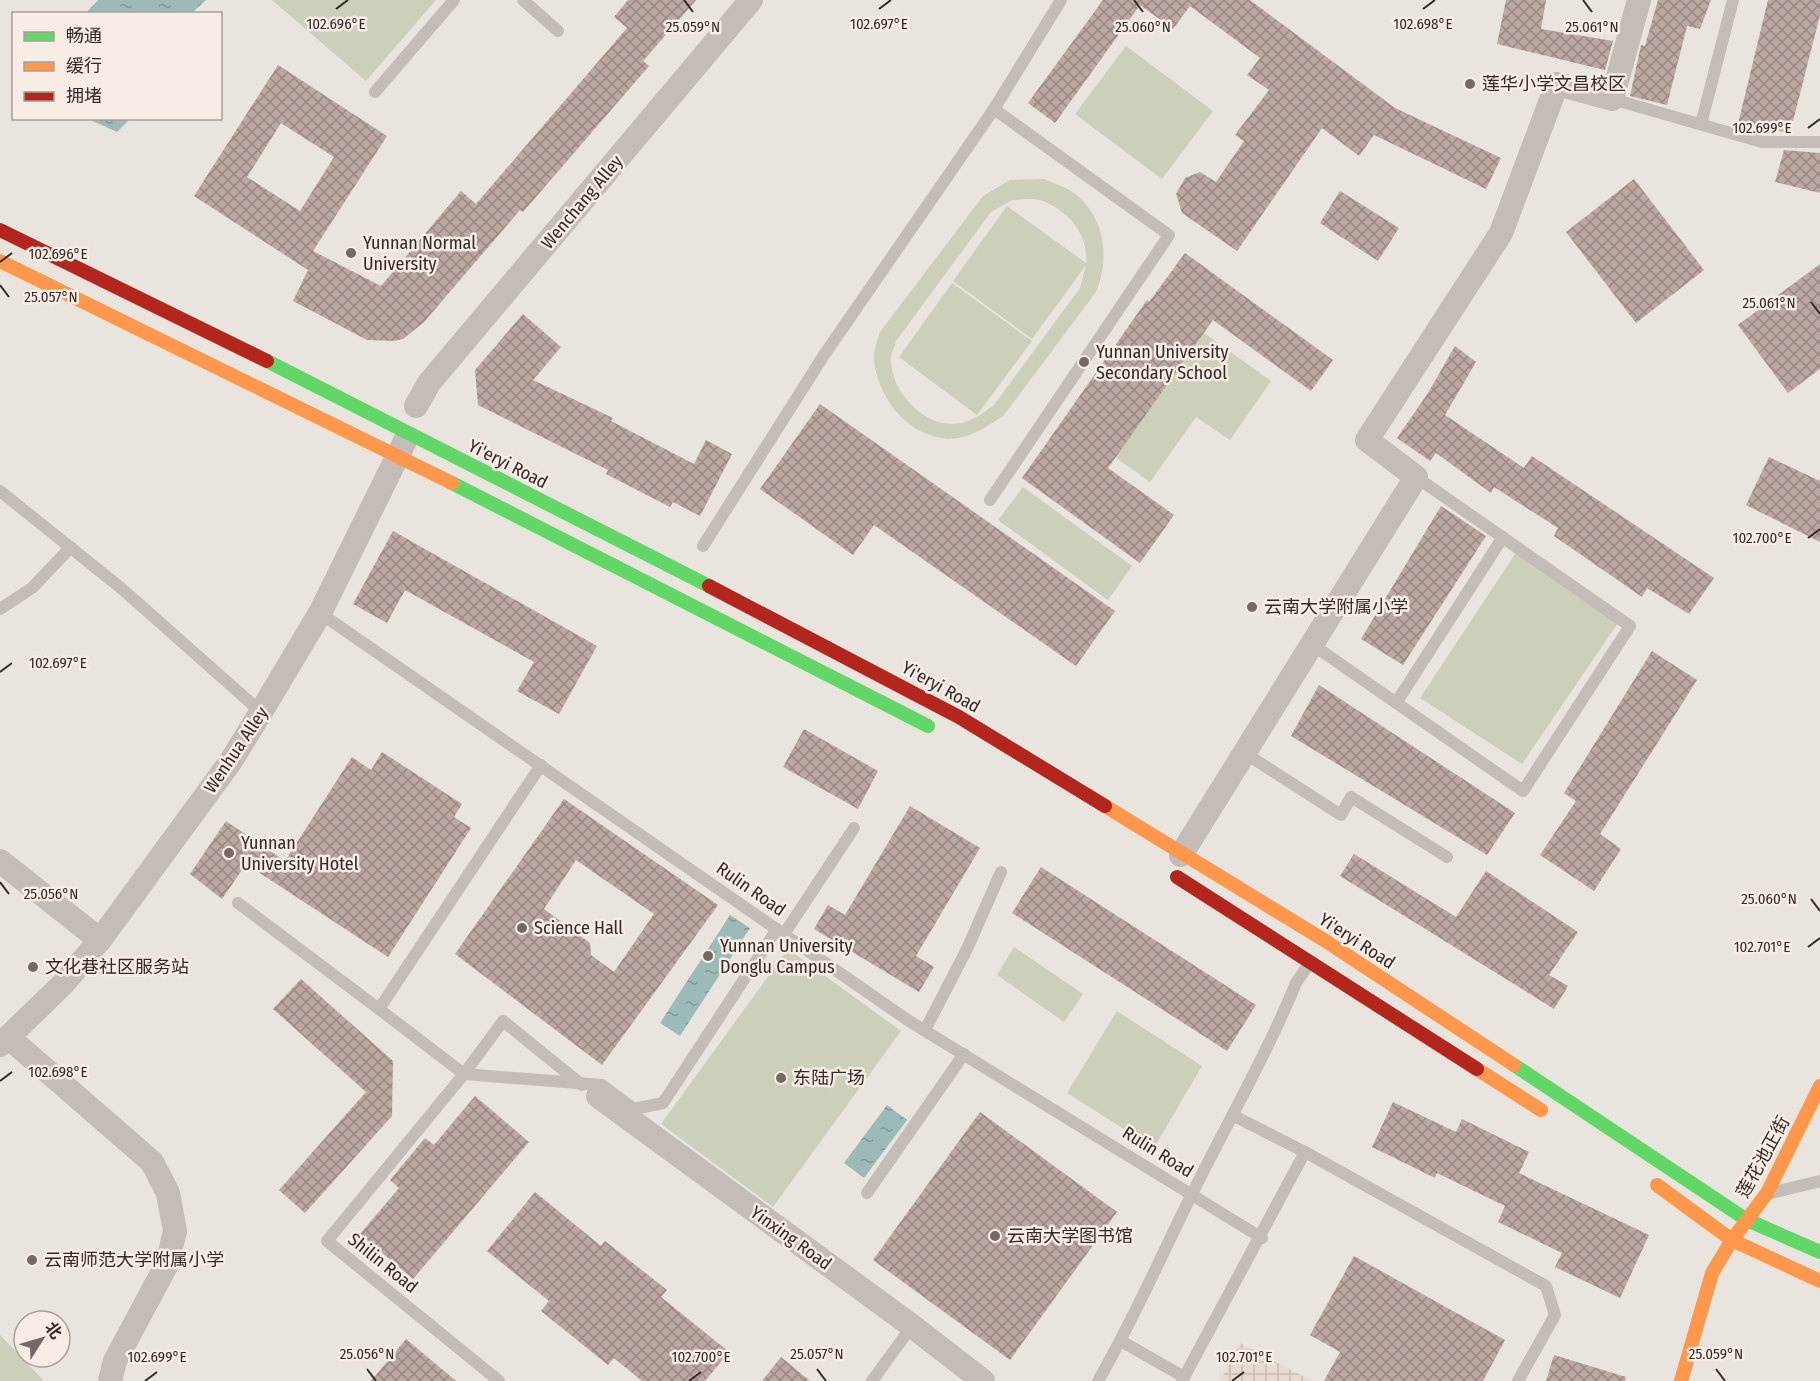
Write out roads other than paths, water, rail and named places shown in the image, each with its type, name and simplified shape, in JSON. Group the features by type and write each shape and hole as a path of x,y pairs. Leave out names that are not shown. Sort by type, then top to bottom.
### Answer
{"main road":[{"name":"Yi'eryi Road","path":"0,230 228,341 789,627 960,717 1172,861 1310,963 1557,1120"},
{"path":"0,261 397,455 936,730"},
{"name":"Yi'eryi Road","path":"1172,861 1324,940 1747,1220 1820,1252"},
{"name":"莲花池正街","path":"1681,1381 1712,1273 1732,1240 1767,1194 1820,1086"},
{"path":"1646,1177 1732,1240 1820,1281"}],"street":[{"name":"Wenchang Alley","path":"416,406 429,383 751,0"},
{"path":"1172,861 1246,754 1416,477 1367,440 1501,233 1557,84 1612,99 1639,0"},
{"name":"Wenhua Alley","path":"4,1041 63,984 100,940 231,761 320,613 408,434"},
{"path":"0,861 100,940"},
{"path":"4,1041 152,1161 168,1193 175,1231 167,1264 115,1361 110,1381"},
{"name":"Yinxing Road","path":"590,1090 912,1326 983,1381"}],"lane":[{"path":"375,92 454,0"},
{"path":"522,0 558,31"},
{"path":"703,546 824,355 994,110 1060,0"},
{"path":"1701,124 1733,0"},
{"path":"1612,99 1762,142 1820,142"},
{"path":"990,500 1169,236 994,110"},
{"path":"1313,645 1523,791 1630,626 1416,477"},
{"path":"0,491 121,588 261,712"},
{"path":"1396,703 1503,537"},
{"path":"0,609 32,588 71,547"},
{"name":"Rulin Road","path":"320,613 925,1030 1262,1238"},
{"path":"1246,754 1341,814 1352,797 1447,857"},
{"path":"379,1009 541,765"},
{"path":"238,903 464,1074 590,1090 602,1084 634,1109 663,1103 854,828"},
{"path":"925,1030 967,949 1001,872"},
{"path":"1098,1381 1121,1341 1192,1194 1234,1116 1296,982 1324,940"},
{"path":"464,1074 503,1021 590,1090"},
{"path":"867,1192 964,1054"},
{"name":"Shilin Road","path":"464,1074 327,1241 499,1381"},
{"path":"1234,1116 1305,1152 1546,1286 1555,1314 1518,1381"},
{"path":"1121,1341 1183,1379 1262,1238 1305,1152"},
{"path":"1767,1194 1820,1181"},
{"path":"872,1381 912,1326"}],"water":[{"path":"98,0 206,0 193,12 87,12"},
{"path":"90,120 129,120 117,132"},
{"path":"730,915 750,928 680,1036 660,1023"},
{"path":"887,1105 907,1120 864,1178 844,1163"}],"place":[{"name":"莲华小学文昌校区","path":"1470,84"},
{"name":"Yunnan Normal University","path":"351,253"},
{"name":"Yunnan University Secondary School","path":"1084,362"},
{"name":"云南大学附属小学","path":"1252,607"},
{"name":"Yunnan University Hotel","path":"229,853"},
{"name":"Science Hall","path":"522,928"},
{"name":"Yunnan University Donglu Campus","path":"708,956"},
{"name":"文化巷社区服务站","path":"33,967"},
{"name":"东陆广场","path":"781,1078"},
{"name":"云南大学图书馆","path":"995,1236"},
{"name":"云南师范大学附属小学","path":"32,1260"}]}
